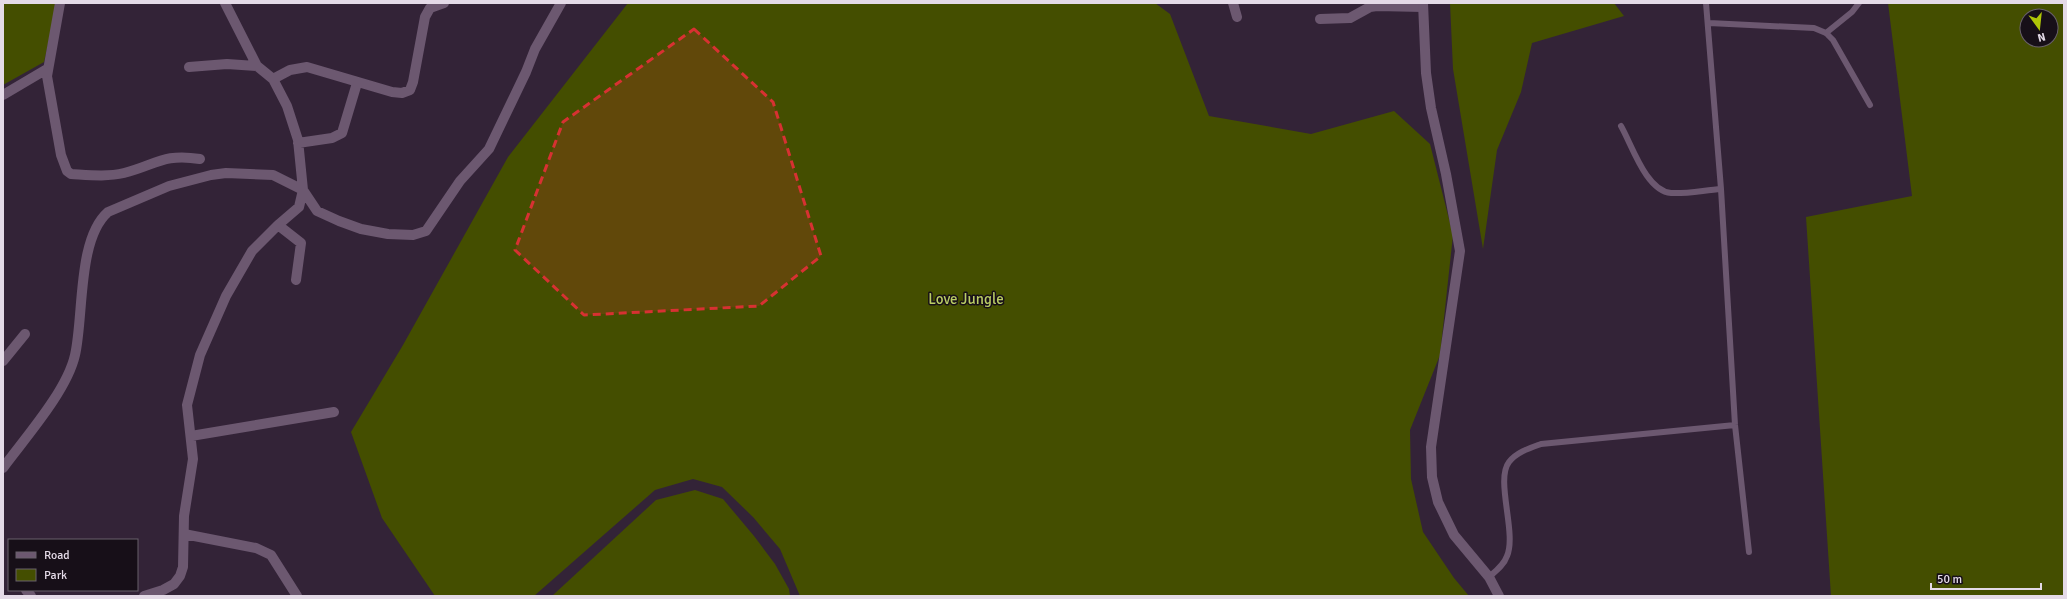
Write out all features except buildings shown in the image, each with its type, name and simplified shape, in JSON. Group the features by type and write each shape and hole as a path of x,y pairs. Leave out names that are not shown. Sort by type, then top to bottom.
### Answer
{"street":[{"path":"60,3 47,70 50,96 61,155 67,171 72,174 111,175 174,157 200,159"},
{"path":"144,596 163,590 174,584 180,576 183,567 184,516 194,459 187,405 200,355 226,296 252,251 278,225 299,207 303,190 298,143 287,106 273,79 257,66 225,3"},
{"path":"273,79 290,70 307,68 392,92 410,90 413,82 425,17 430,8 444,3"},
{"path":"3,468 48,408 75,356 87,256 96,226 100,219 108,212 126,203 169,186 211,175 273,175 303,190 317,211 361,229 388,234 413,235 426,231 460,181 488,149 526,72 535,49 561,3"},
{"path":"1233,3 1237,17"},
{"path":"1320,19 1350,18 1376,6 1423,5 1426,73 1431,108 1446,174 1460,250 1431,447 1432,477 1438,502 1454,535 1489,577 1499,596"},
{"path":"190,67 227,64 257,66"},
{"path":"3,95 47,70"},
{"path":"298,143 332,138 342,133 357,83"},
{"path":"278,225 301,243 296,280"},
{"path":"3,361 25,334"},
{"path":"191,436 334,412"},
{"path":"184,534 256,548 271,555 298,596"}],"lane":[{"path":"1706,3 1709,23 1721,189 1735,424 1749,552"},
{"path":"1826,33 1852,12 1859,3"},
{"path":"1709,23 1814,28 1826,33 1833,40 1870,105"},
{"path":"1621,126 1650,182 1660,189 1670,193 1721,189"},
{"path":"1489,577 1500,567 1507,556 1509,543 1505,477 1509,462 1521,452 1541,444 1735,424"}],"highlighted area":[{"path":"694,29 773,102 821,256 759,306 584,315 515,250 563,122"}],"green space":[{"path":"3,3 57,3 44,62 3,85"},
{"name":"Love Jungle","path":"628,3 1155,3 1170,14 1209,116 1311,134 1394,111 1430,144 1453,235 1440,355 1410,430 1411,479 1423,532 1454,578 1469,596 800,596 780,549 753,517 722,487 693,479 655,490 534,596 435,596 382,518 351,432 403,345 508,157"},
{"path":"1450,3 1614,3 1624,16 1532,43 1521,92 1497,150 1483,249 1453,69"},
{"path":"1888,3 2064,3 2064,596 1831,596 1806,217 1912,196"},
{"path":"695,490 723,499 775,564 789,589 790,596 552,596 656,500"}]}
